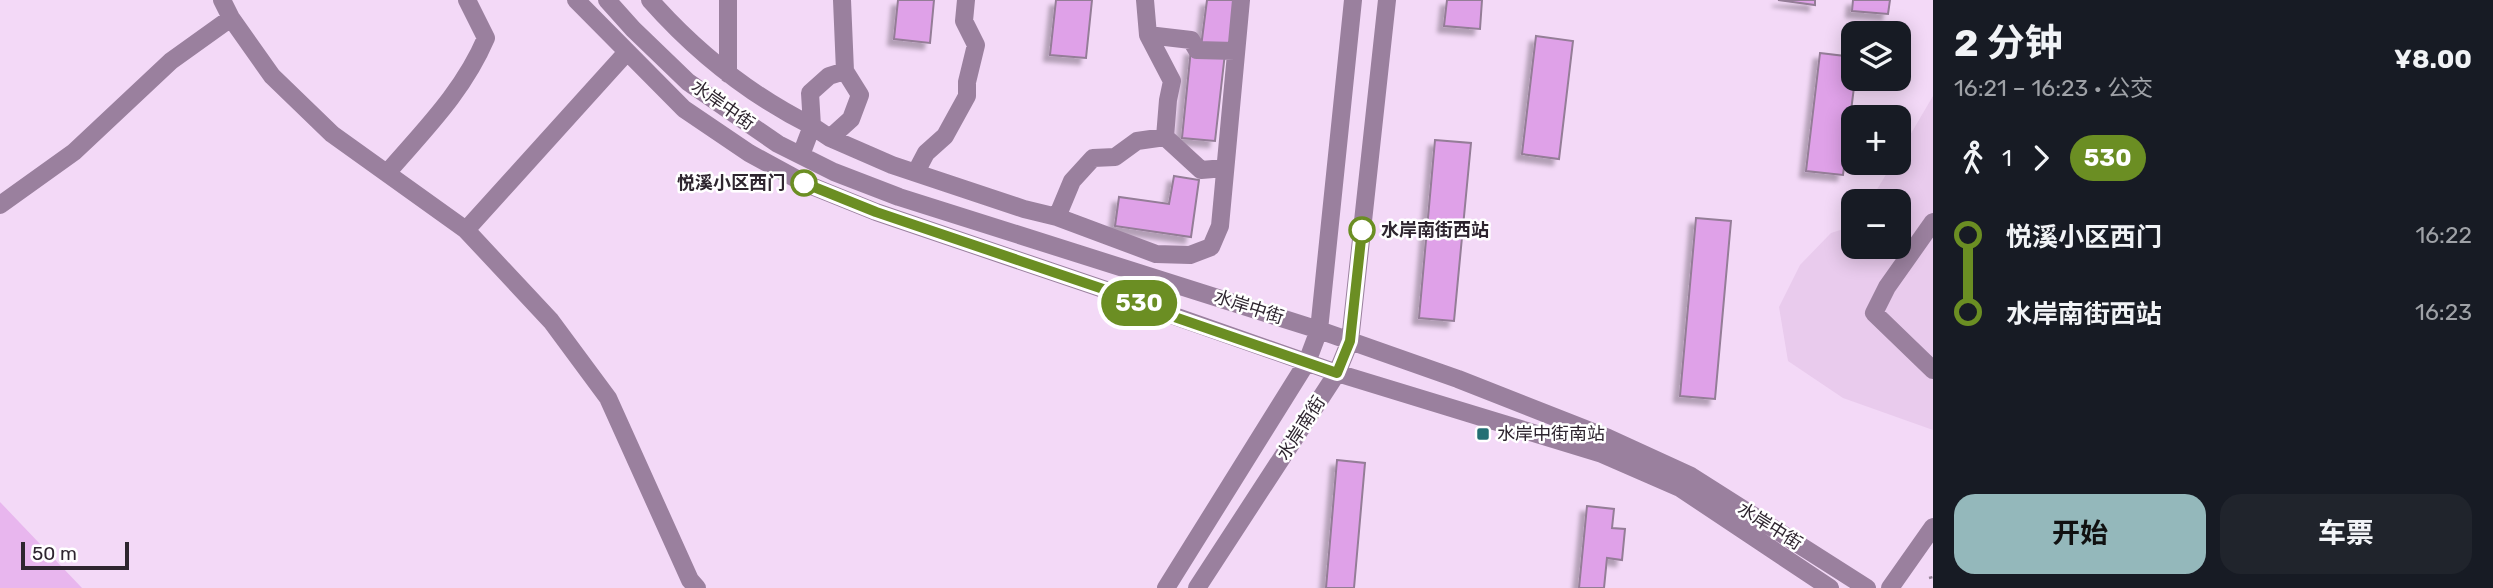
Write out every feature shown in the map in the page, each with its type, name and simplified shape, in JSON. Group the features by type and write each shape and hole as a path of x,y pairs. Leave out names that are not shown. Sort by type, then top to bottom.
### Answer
{"street":[{"path":"222,0 230,18 272,76 332,134 466,230 551,321 608,398 690,580 697,588"},
{"path":"387,173 456,93 474,66 486,38 467,0"},
{"name":"水岸中街","path":"576,0 684,108 749,153 804,183 876,212 1112,292 1160,312 1337,373 1602,454 1680,488 1830,588"},
{"name":"水岸中街","path":"607,0 688,82 778,144 834,172 899,197 1319,330 1458,379 1647,454 1691,476 1867,588"},
{"path":"727,74 728,0"},
{"path":"830,138 851,119 860,95 845,71 842,0"},
{"path":"916,172 926,153 945,136 967,96 967,82 976,45 964,21 966,0"},
{"path":"1145,0 1148,35 1172,81 1165,137"},
{"path":"657,4 727,74 778,109 830,138 892,165 1024,209 1057,217 1156,254 1190,255 1212,247 1220,226 1241,0"},
{"name":"水岸南街","path":"1166,588 1307,362 1319,330 1353,0"},
{"name":"水岸南街","path":"1197,588 1337,373 1350,341 1387,0"},
{"path":"0,205 74,152 170,61 230,18"},
{"path":"1148,35 1191,40 1197,50 1236,51"},
{"path":"466,230 627,52"},
{"path":"801,155 812,126 810,93 829,76 845,71"},
{"path":"1057,217 1072,181 1093,158 1115,157 1136,141 1165,137"},
{"path":"1165,137 1201,170 1225,168"},
{"path":"1933,222 1887,287 1874,313 1933,370"},
{"path":"1890,588 1933,527"}],"shaded area":[{"path":"1933,96 1933,430 1843,398 1788,361 1779,307 1800,265 1831,233 1841,230 1841,259 1911,259 1911,189 1877,189 1886,175 1911,175 1911,134"},
{"path":"0,502 82,588 0,588"}],"building":[{"path":"898,0 934,0 930,43 894,39"},
{"path":"1056,0 1092,0 1086,58 1050,55"},
{"path":"1207,0 1238,0 1232,51 1201,47"},
{"path":"1447,0 1482,0 1480,29 1444,26"},
{"path":"1778,0 1815,0 1815,5"},
{"path":"1853,0 1890,0 1888,14 1852,11"},
{"path":"1536,36 1573,41 1559,159 1522,154"},
{"path":"1191,49 1225,53 1215,141 1182,138"},
{"path":"1820,53 1841,56 1841,91 1854,91 1852,105 1841,105 1841,175 1806,171"},
{"path":"1435,140 1471,143 1454,321 1419,318"},
{"path":"1174,176 1199,180 1191,237 1115,226 1119,197 1169,204"},
{"path":"1696,218 1731,221 1715,399 1680,396"},
{"path":"1337,460 1365,463 1354,588 1326,588"},
{"path":"1587,506 1614,509 1612,528 1625,529 1622,560 1607,558 1604,588 1579,588"}],"bus line":[{"name":"530","path":"804,183 876,212 1112,292 1160,312 1337,373 1350,341 1362,230"}],"place":[{"name":"悦溪小区西门","path":"804,183"},
{"name":"水岸南街西站","path":"1362,230"},
{"name":"水岸中街南站","path":"1483,434"}]}
